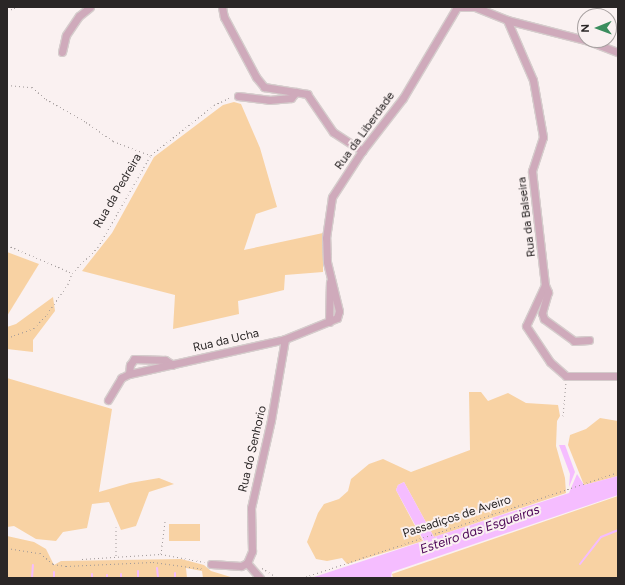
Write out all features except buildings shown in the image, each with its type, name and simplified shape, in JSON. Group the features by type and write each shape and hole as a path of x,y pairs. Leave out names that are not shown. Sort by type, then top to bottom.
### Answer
{"street":[{"path":"62,52 66,35 79,16 90,7"},
{"path":"222,7 224,17 256,77 264,87 307,94 333,132 362,151"},
{"path":"456,7 475,7 486,9 507,20 577,38"},
{"name":"Rua da Liberdade","path":"285,339 329,322 339,314 331,278 326,238 329,207 332,197 362,151 403,98 456,7"},
{"name":"Rua da Balseira","path":"507,20 533,80 543,137 532,171 545,285 548,292 542,313 544,319 574,341 589,340"},
{"path":"607,48 618,52"},
{"path":"238,96 269,100 291,98 296,92"},
{"path":"545,285 526,326 550,362 566,376 618,376"},
{"name":"Rua da Ucha","path":"108,400 121,378 129,374 285,339"},
{"name":"Rua do Senhorio","path":"247,563 252,551 251,508 273,413 285,339"},
{"name":"Rua da Ucha","path":"129,374 130,365 134,359 165,360 172,365"},
{"path":"210,567 237,566 247,563 260,578"}],"path":[{"path":"7,11 17,7"},
{"path":"7,85 32,87 46,100 86,122 113,141 151,155"},
{"name":"Rua da Pedreira","path":"7,338 34,328 68,284 72,273 98,247 151,155 214,105 226,98 238,96"},
{"path":"7,245 72,273"},
{"path":"563,416 566,376"},
{"name":"Passadiços de Aveiro","path":"302,578 618,472"},
{"path":"161,554 166,521"},
{"path":"116,527 116,556"},
{"path":"7,548 40,553 54,564 66,566 153,562 210,567"},
{"path":"82,559 161,554 210,567"},
{"path":"252,570 267,569 278,578"}],"shaded area":[{"path":"234,102 241,104 260,148 277,207 256,214 244,250 323,233 323,272 285,275 284,290 238,301 239,314 173,329 175,295 82,271 112,233 154,157 223,105"},
{"path":"7,252 39,264 7,316"},
{"path":"53,297 55,311 33,340 33,352 7,349 7,327 16,324"},
{"path":"7,378 112,409 99,492 130,483 159,478 174,484 149,492 136,526 121,530 109,502 92,504 87,528 63,532 56,541 36,539 14,526 7,527"},
{"path":"469,392 481,392 488,401 508,393 526,403 558,405 560,416 557,421 556,446 565,478 566,493 434,537 404,482 398,485 396,490 423,541 347,564 342,558 327,561 316,559 307,542 318,513 324,504 339,499 348,491 351,479 369,464 383,459 411,472 470,450"},
{"path":"600,418 618,421 618,476 584,485 568,445 570,435 586,429"},
{"path":"618,496 618,578 393,578 392,574"},
{"path":"169,524 200,524 200,541 169,541"},
{"path":"7,536 34,542 46,549 54,565 61,561 181,559 204,565 211,571 234,578 203,578 202,571 186,568 187,578 7,578"}],"water":[{"path":"559,445 565,445 575,472 569,487 570,474"},
{"name":"Esteiro das Esgueiras","path":"577,474 584,485 618,476 618,495 392,572 391,578 311,578 424,541 396,490 398,485 404,482 434,537 569,493"}],"waterway":[{"path":"580,564 601,537 618,530"},
{"path":"32,578 33,565"},
{"path":"157,568 158,578"},
{"path":"138,571 138,578"},
{"path":"54,572 54,578"},
{"path":"175,573 175,578"}]}
